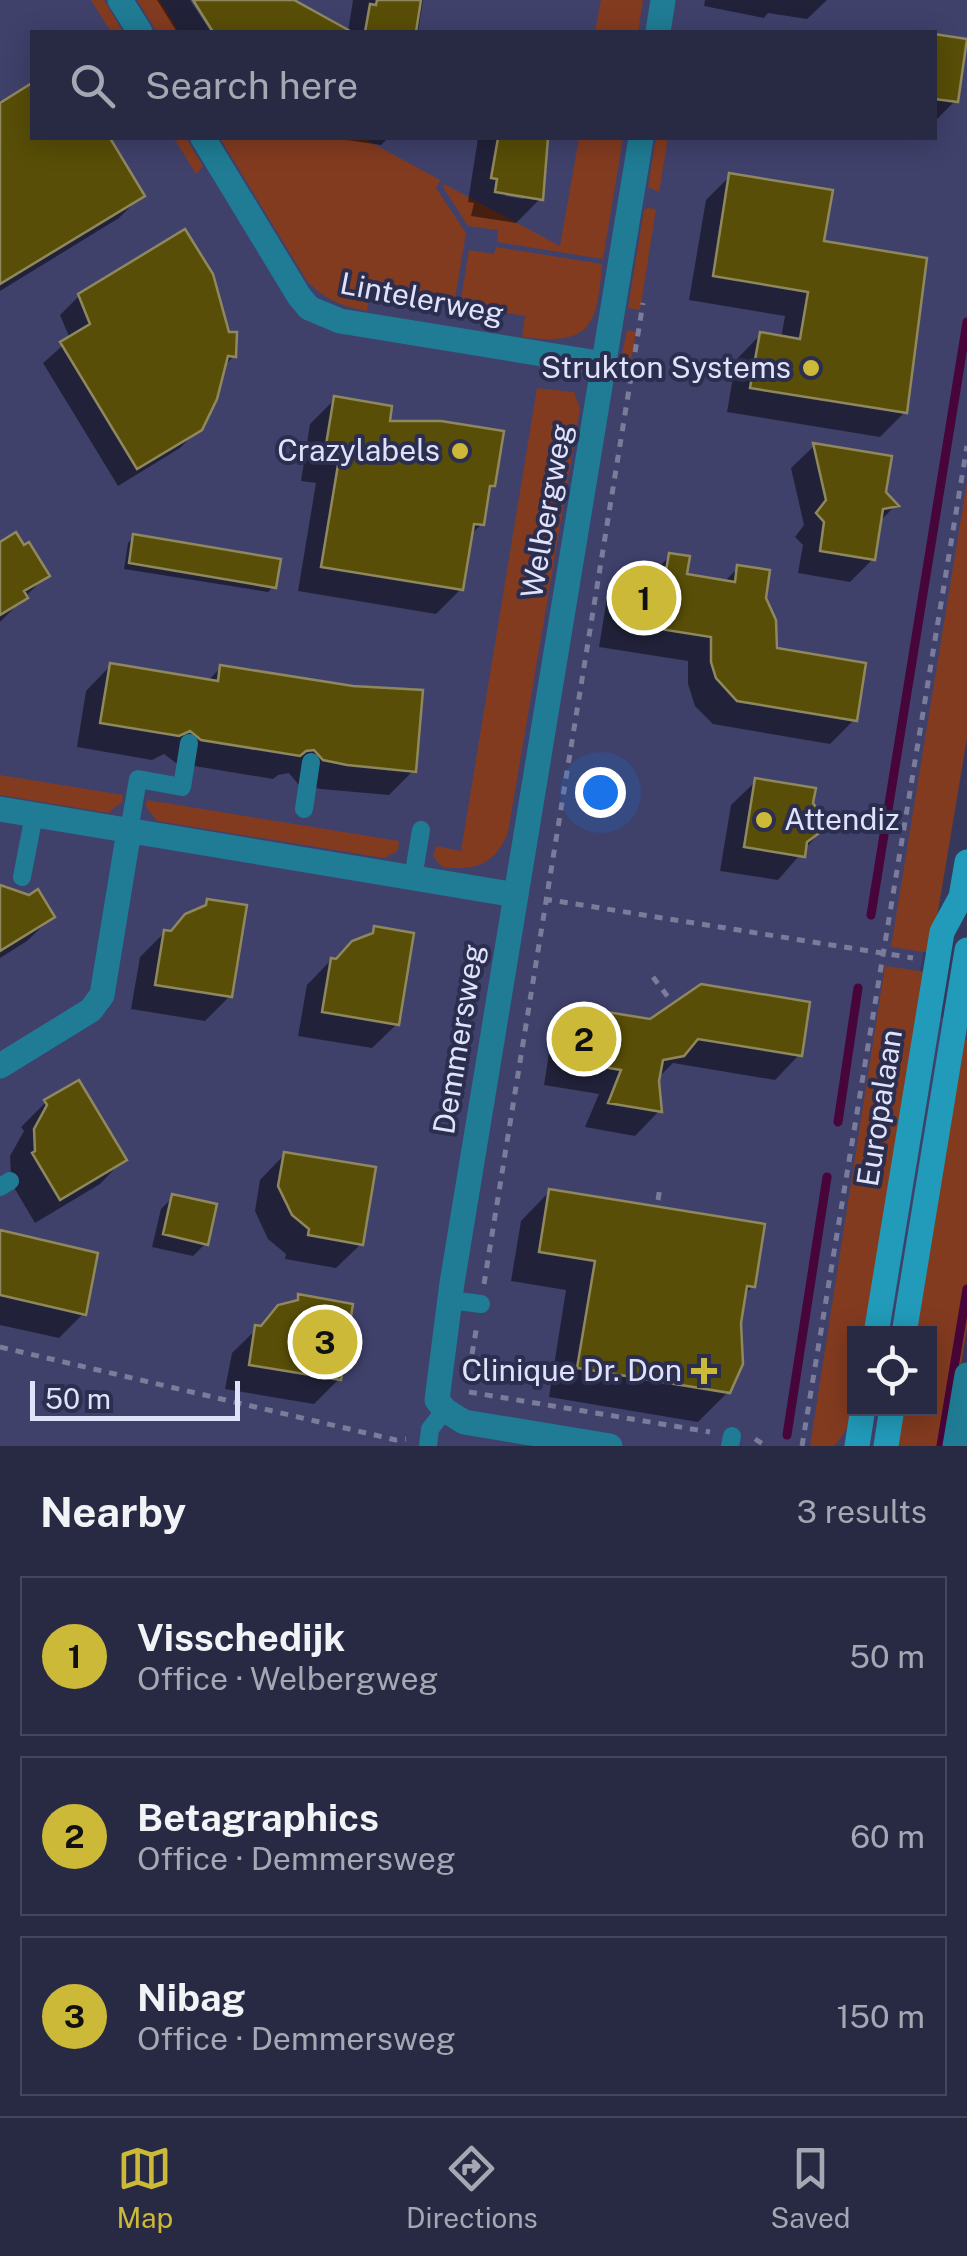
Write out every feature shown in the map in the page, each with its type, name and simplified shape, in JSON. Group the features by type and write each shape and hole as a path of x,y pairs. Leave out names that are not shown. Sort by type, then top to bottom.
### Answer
{"street":[{"path":"120,0 139,30"},
{"path":"658,30 664,0"},
{"name":"Lintelerweg","path":"204,140 309,308 340,321 604,364"},
{"name":"Welbergweg","path":"516,895 641,140"},
{"path":"0,810 516,895"},
{"path":"0,1066 91,1010 102,995 130,831"},
{"name":"Europalaan","path":"967,862 967,924"},
{"name":"Demmersweg","path":"445,1410 437,1400 450,1300 516,895"},
{"name":"Europalaan","path":"877,1326 942,932 964,898"},
{"name":"Europalaan","path":"905,1326 967,950"},
{"path":"955,1446 967,1375"},
{"path":"445,1410 503,1438 610,1446"},
{"path":"857,1446 862,1416"},
{"path":"886,1446 891,1416"}],"lane":[{"path":"130,831 138,779 182,788 190,742"},
{"path":"304,809 312,762"},
{"path":"22,878 34,816"},
{"path":"413,878 421,830"},
{"path":"450,1300 480,1304"},
{"path":"429,1442 430,1429 445,1410"}],"path":[{"path":"472,1356 644,296"},
{"path":"802,1446 967,446"},
{"path":"516,895 938,962"},
{"path":"653,977 671,1001"},
{"path":"658,1200 660,1187"},
{"path":"0,1347 396,1440 429,1442"},
{"path":"466,1391 731,1441 760,1440 766,1446"}],"shaded area":[{"path":"0,0 967,0 967,734 961,734 913,1013 967,1021 967,1263 936,1446 0,1446"},
{"path":"91,0 104,0 122,30 110,30"},
{"path":"137,0 160,0 178,30 156,30"},
{"path":"601,0 643,0 638,30 595,30"},
{"path":"175,140 187,140 203,166 196,174"},
{"path":"221,140 367,140 440,180 436,188 466,233 455,299 434,295 432,301 371,291 367,311 327,298 307,281"},
{"path":"579,140 623,140 603,259 497,242 498,230 468,226 444,184 560,246"},
{"path":"656,140 668,140 659,192 648,187"},
{"path":"656,209 640,310 628,308 644,210"},
{"path":"496,247 602,264 597,303 586,328 563,338 522,337 525,316 460,305 469,250 494,254"},
{"path":"627,330 636,332 628,379 618,374"},
{"path":"537,388 574,392 580,408 508,832 497,852 483,863 465,868 442,867 433,856 436,846 461,851"},
{"path":"967,482 967,738 931,953 891,947"},
{"path":"0,775 123,795 122,802 108,813 0,795"},
{"path":"147,800 399,841 398,851 384,858 157,821 146,807"},
{"path":"885,966 926,972 869,1326 847,1326 847,1416 851,1416 834,1446 810,1446"},
{"path":"961,1039 967,1040 967,1328 948,1446 892,1446 898,1416 937,1416 937,1326 912,1326"}],"building":[{"path":"193,0 294,0 348,30 212,30"},
{"path":"377,0 421,0 416,30 365,30 370,4 376,5"},
{"path":"937,34 967,39 958,102 937,99"},
{"path":"30,84 30,140 111,140 145,196 0,284 0,103"},
{"path":"498,140 548,140 543,200 495,192 497,179 491,178"},
{"path":"729,173 833,190 824,241 927,258 907,413 750,388 760,332 800,339 808,292 713,276"},
{"path":"185,229 213,274 229,332 237,332 236,357 228,356 217,399 202,430 137,469 60,342 90,324 78,294"},
{"path":"334,396 392,406 390,421 441,421 504,431 484,525 474,524 463,590 321,567 339,459 324,457"},
{"path":"813,443 892,456 886,492 899,506 883,509 875,560 820,551 824,522 816,513 826,500"},
{"path":"16,532 24,545 29,542 50,576 24,591 28,598 0,615 0,542"},
{"path":"133,534 281,559 276,588 129,563"},
{"path":"669,553 690,556 687,574 735,582 737,565 770,570 766,598 776,620 777,648 866,663 857,721 737,701 716,678 711,662 711,637 622,623 631,565 666,571"},
{"path":"110,663 218,681 220,665 353,686 423,690 416,772 323,760 314,750 300,756 201,740 190,731 179,736 100,723"},
{"path":"755,778 816,788 813,803 829,826 807,842 805,857 744,847"},
{"path":"0,885 29,895 38,889 55,917 0,951"},
{"path":"207,899 247,905 232,997 155,985 164,930 171,931 185,914 206,905"},
{"path":"374,926 414,933 399,1025 322,1012 331,958 336,959 352,941 373,933"},
{"path":"701,984 810,1002 802,1056 698,1039 684,1056 663,1060 659,1081 662,1112 608,1103 621,1070 567,1061 576,1007 650,1019"},
{"path":"79,1080 127,1160 60,1200 32,1153 34,1129 47,1105 44,1100"},
{"path":"284,1152 376,1167 363,1245 308,1235 309,1229 292,1215 278,1186"},
{"path":"549,1189 765,1224 755,1287 747,1286 741,1323 743,1364 730,1393 577,1368 595,1261 539,1252"},
{"path":"172,1194 217,1204 208,1245 163,1234"},
{"path":"0,1230 98,1253 86,1315 0,1295"},
{"path":"298,1294 353,1304 341,1380 249,1365 255,1325 261,1326 278,1305 298,1300"}],"waterway":[{"path":"871,915 967,322"},
{"path":"838,1122 858,988"},
{"path":"787,1435 827,1177"},
{"path":"941,1446 967,1289"}],"place":[{"name":"Strukton Systems","path":"811,368"},
{"name":"Crazylabels","path":"460,451"},
{"name":"Visschedijk","path":"644,598"},
{"name":"Attendiz","path":"764,820"},
{"name":"Betagraphics","path":"584,1039"},
{"name":"Nibag","path":"325,1342"},
{"name":"Clinique Dr. Don","path":"704,1371"}]}
